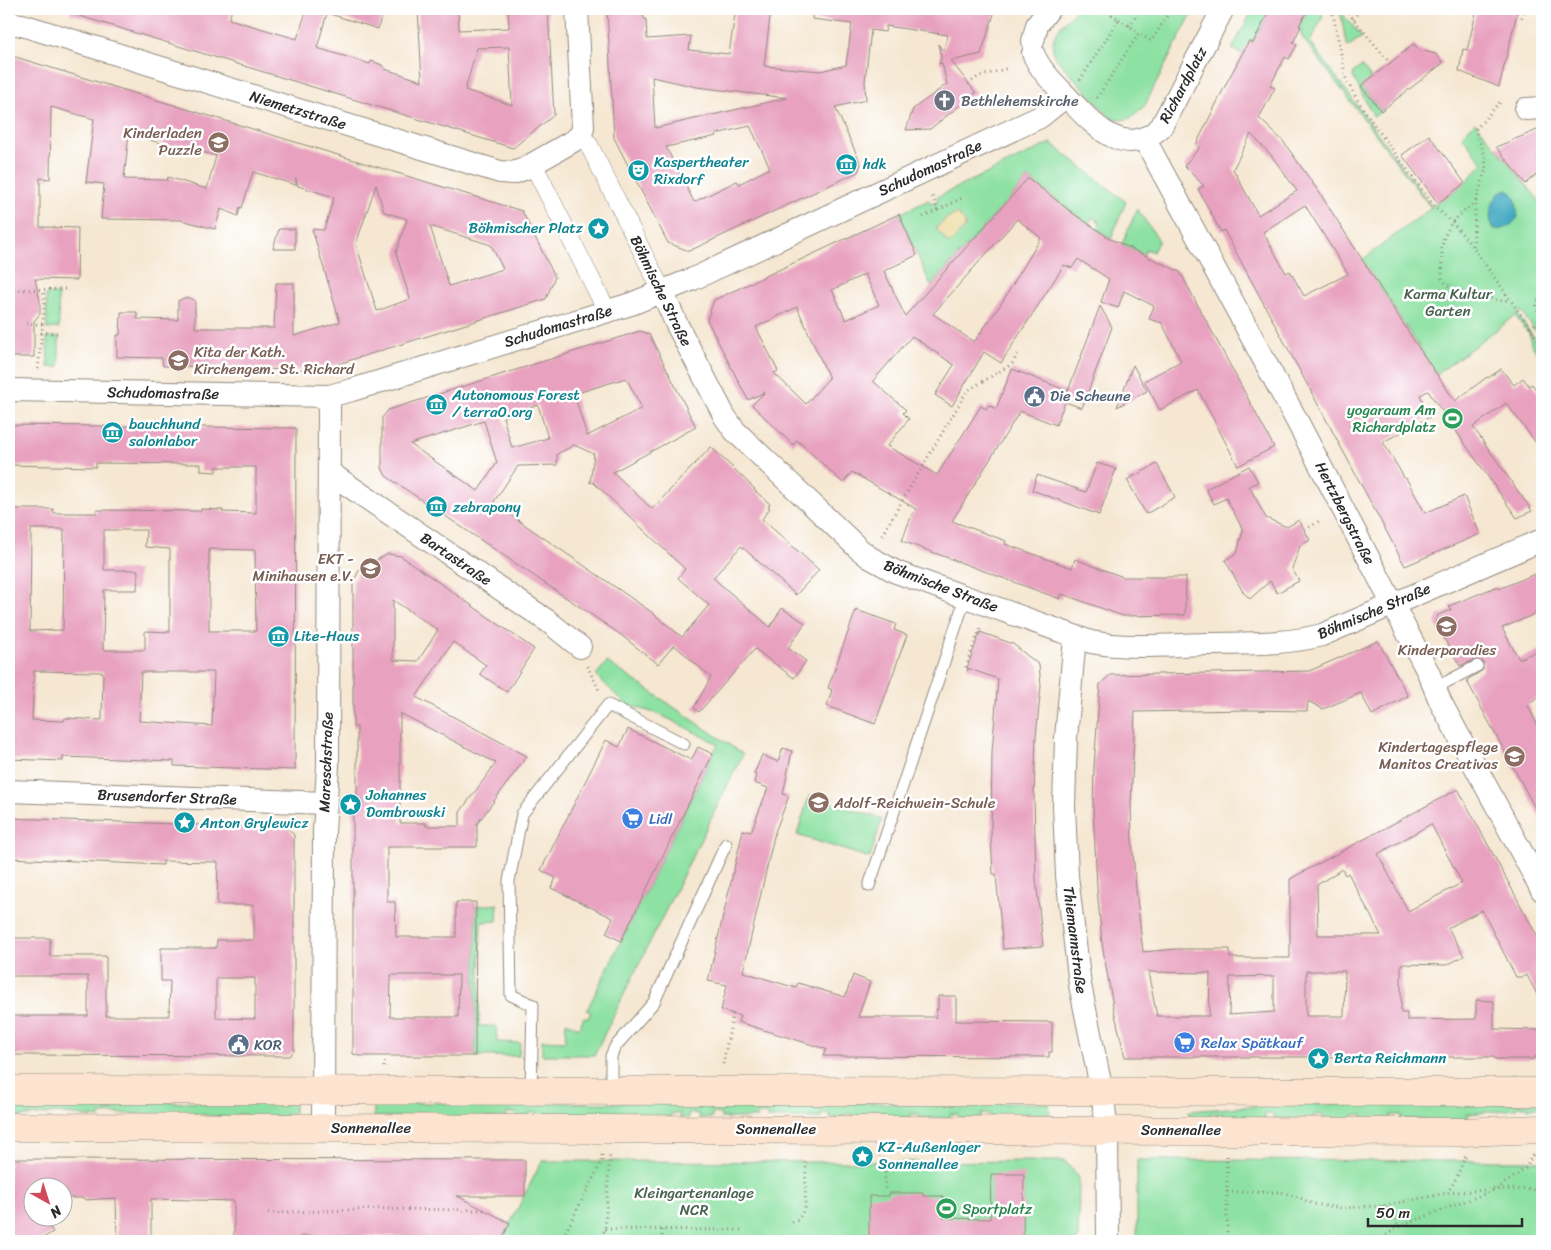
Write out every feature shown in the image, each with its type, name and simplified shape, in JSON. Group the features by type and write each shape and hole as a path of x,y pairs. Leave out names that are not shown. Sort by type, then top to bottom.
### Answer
{"main road":[{"path":"9,1090 1542,1092"},
{"name":"Sonnenallee","path":"9,1127 1460,1132 1542,1129"}],"street":[{"path":"577,9 583,126 581,135"},
{"path":"1049,9 1038,25 1033,47 1042,70 1071,91 1097,128 1119,139 1133,141 1144,138"},
{"name":"Richardplatz","path":"1144,138 1157,131 1166,120 1223,9"},
{"name":"Niemetzstraße","path":"9,23 22,25 500,172 513,173 581,135"},
{"name":"Schudomastraße","path":"9,390 329,396 607,311 701,276 1046,113 1071,91"},
{"name":"Böhmische Straße","path":"581,135 589,145 707,383 725,417 735,431 869,557 896,572 1045,624 1076,637 1107,645 1180,645 1300,641 1322,635 1542,540"},
{"name":"Hertzbergstraße","path":"1144,138 1315,455 1428,672 1441,703 1542,890"},
{"path":"532,164 607,311"},
{"name":"Mareschstraße","path":"324,1128 325,803 328,766 329,396"},
{"name":"Bartastraße","path":"330,472 549,622 580,647"},
{"name":"Thiemannstraße","path":"1076,637 1066,738 1064,806 1067,876 1080,985 1102,1092 1107,1130 1108,1241"},
{"name":"Brusendorfer Straße","path":"9,791 325,803"}],"lane":[{"path":"869,886 966,596"},
{"path":"1435,688 1477,666"},
{"path":"531,1091 533,1005 511,995 510,872 522,814 608,705 684,744"},
{"path":"611,1091 611,1056 613,1051 654,1002 726,844"}],"path":[{"path":"1111,9 1109,12 1151,41 1168,16 1157,9"},
{"path":"1332,9 1346,79 1358,101 1434,206 1452,222 1473,247 1542,345"},
{"path":"1345,9 1390,63"},
{"path":"1353,19 1361,9"},
{"path":"1518,11 1523,12 1521,20"},
{"path":"1129,26 1136,16"},
{"path":"1071,91 1119,20"},
{"path":"1092,105 1139,33"},
{"path":"968,84 978,77 1008,68"},
{"path":"1473,247 1472,238 1476,201 1486,170 1486,162 1476,129 1500,101"},
{"path":"931,193 938,210"},
{"path":"923,217 964,197"},
{"path":"1476,201 1452,222 1444,238 1442,278 1446,284 1456,290 1475,293 1499,301 1510,300"},
{"path":"9,290 66,289"},
{"path":"38,372 44,290"},
{"path":"1530,328 1542,317 1536,308 1542,296"},
{"path":"26,324 42,324"},
{"path":"41,333 59,333"},
{"path":"882,535 967,391 1012,364 1018,354"},
{"path":"1305,530 1321,520"},
{"path":"968,670 965,669 981,626"},
{"path":"580,647 592,680 608,705"},
{"path":"722,1064 733,1014"},
{"path":"561,1241 602,1161 602,1152"},
{"path":"599,1241 605,1229 610,1152"},
{"path":"1378,1241 1398,1227 1497,1189 1526,1168 1533,1154"},
{"path":"873,1155 880,1156 885,1162 885,1189"},
{"path":"1447,1193 1455,1181 1466,1155"},
{"path":"1227,1156 1227,1241"},
{"path":"792,1222 798,1220 806,1208 806,1162"},
{"path":"1227,1192 1280,1192 1313,1204 1341,1208 1382,1206 1447,1193 1497,1189 1542,1190"},
{"path":"1382,1206 1392,1210 1396,1215 1398,1227"},
{"path":"268,1213 484,1210"},
{"path":"605,1229 744,1230"},
{"path":"662,1229 662,1241"}],"green space":[{"path":"1077,9 1194,9 1145,105 1130,118 1121,120 1110,117 1055,57 1053,43 1055,36 1062,25"},
{"path":"1253,9 1269,11 1246,56 1232,49"},
{"name":"Karma Kultur Garten","path":"1308,9 1323,9 1322,19 1310,42 1432,207 1465,183 1483,163 1462,136 1475,122 1542,204 1542,327 1536,332 1521,311 1517,314 1542,349 1542,360 1531,344 1530,335 1515,316 1437,374 1362,260 1431,208 1302,37 1299,26"},
{"path":"1340,11 1362,37 1347,47"},
{"path":"1362,66 1371,78 1361,86 1381,111 1374,117 1353,77 1354,72"},
{"path":"1051,143 1126,202 1111,239 1097,229 1101,223 1093,217 1088,224 1028,178 931,286 899,214 929,200 931,204 938,201 937,197"},
{"path":"1137,209 1159,240 1153,252 1146,249 1144,255 1122,244"},
{"path":"46,294 58,294 59,328 47,329"},
{"path":"47,337 59,337 59,367 48,367"},
{"path":"607,662 743,754 594,1055 542,1055 542,1040 565,1041 566,1022 579,1028 584,1017 588,1018 591,1012 587,1010 718,744 661,715 625,704 596,675"},
{"path":"809,796 882,819 870,858 797,835"},
{"path":"498,904 497,921 481,922 479,1026 496,1026 497,1042 520,1043 519,1056 475,1056 476,906"},
{"path":"76,1102 294,1103 294,1114 285,1114 285,1118 245,1118 245,1114 237,1114 236,1118 194,1114 193,1118 147,1114 100,1114 100,1118 56,1113 9,1118 9,1108"},
{"path":"374,1103 1049,1103 1050,1114 1019,1114 1018,1119 990,1118 990,1114 981,1114 981,1118 959,1119 958,1114 950,1114 950,1118 919,1118 919,1114 911,1114 910,1118 875,1118 874,1114 866,1114 865,1118 853,1118 853,1114 844,1114 844,1118 830,1118 830,1114 821,1114 821,1118 768,1118 767,1114 758,1114 757,1118 721,1118 721,1114 712,1113 712,1118 699,1118 699,1114 689,1113 689,1118 680,1118 680,1113 671,1114 670,1118 634,1118 634,1113 624,1113 624,1118 539,1118 539,1113 529,1113 529,1118 516,1118 515,1113 506,1113 506,1118 430,1117 430,1113 417,1113 416,1117 374,1117"},
{"path":"1542,1103 1542,1107 1528,1108 1528,1106 1517,1106 1517,1109 1468,1114 1468,1120 1401,1119 1401,1115 1391,1115 1391,1119 1363,1119 1363,1114 1354,1115 1354,1119 1324,1119 1323,1115 1314,1115 1314,1119 1274,1119 1274,1114 1265,1114 1265,1119 1218,1119 1218,1114 1210,1114 1210,1119 1189,1119 1189,1111 1267,1105"},
{"path":"1137,1160 1542,1161 1542,1241 1137,1241"},
{"name":"Kleingartenanlage NCR","path":"542,1161 1065,1161 1079,1178 1078,1241 501,1241"}],"sand":[{"path":"957,214 965,222 965,228 949,244 936,228 947,218"}],"water":[{"path":"1507,189 1511,191 1515,198 1518,217 1508,227 1494,229 1490,220 1492,205 1500,192"}],"building":[{"path":"71,9 232,9 229,19 297,39 307,9 383,9 378,29 327,13 317,48 370,64 371,61 382,65 385,69 422,81 418,9 458,9 459,30 509,28 508,9 548,9 554,115 513,148 70,13","holes":["509,47 512,105 465,90 477,48"]},
{"path":"607,9 643,9 644,19 646,19 647,39 691,36 689,50 729,54 737,9 771,9 764,66 820,71 846,65 852,24 812,19 813,9 978,9 994,14 981,54 951,61 976,93 930,129 906,130 913,109 947,84 942,63 939,64 941,57 938,44 943,51 948,35 886,26 885,32 871,30 865,81 866,100 835,107 861,164 858,172 689,251 668,243 614,138","holes":["652,77 697,87 787,98 655,128","750,126 770,168 739,184 737,181 694,202 666,147 717,136 716,134"]},
{"path":"1270,9 1308,9 1293,43 1297,45 1289,59 1285,57 1270,86 1275,88 1259,118 1283,141 1321,195 1418,347 1455,401 1501,369 1514,385 1523,378 1529,386 1532,384 1542,398 1542,451 1506,403 1473,427 1532,511 1517,518 1428,391 1420,395 1430,417 1383,442 1425,513 1464,496 1480,534 1405,566 1224,230 1221,232 1198,189 1204,186 1184,166 1200,147 1196,145 1227,82 1249,41 1253,43","holes":["1251,134 1271,155 1297,191 1258,215 1233,169","1305,205 1348,274 1304,296 1290,271 1286,273 1263,232"]},
{"path":"1477,9 1518,9 1499,87 1459,71 1463,49 1467,50"},
{"path":"1414,44 1419,50 1436,54 1443,63 1381,111 1361,86"},
{"path":"9,55 522,211 555,277 546,299 319,370 163,366 162,358 117,357 117,335 120,335 121,312 137,312 137,319 178,320 178,301 184,298 190,298 195,301 195,328 274,328 276,283 294,283 294,336 340,322 312,229 324,230 334,197 298,186 296,178 296,185 253,172 238,216 221,209 215,229 181,220 101,219 104,184 86,182 94,119 51,107 50,179 40,178 40,227 78,228 77,280 35,279 40,301 40,314 34,321 34,357 9,357 9,160 11,160 12,98 9,97","holes":["129,134 174,147 175,144 216,156 207,189 168,177 167,180 124,179","376,185 384,212 407,219 396,253 410,299 377,311 356,244","430,226 491,245 503,269 449,286"]},
{"path":"1542,128 1542,169 1526,184 1496,147"},
{"path":"1429,135 1465,183 1438,203 1402,155"},
{"path":"1028,178 1074,214 1111,239 1180,272 1274,447 1238,466 1198,390 1160,410 1144,381 1181,361 1162,323 1149,319 1154,306 1124,291 1118,308 1101,302 1109,279 1078,259 1072,268 1064,265 1001,363 984,352 952,406 935,395 954,365 912,336 873,381 906,410 903,413 909,419 887,446 937,475 981,406 986,409 989,405 996,409 1012,369 1068,391 1100,306 1112,327 1082,408 1065,402 1056,425 1020,411 952,521 1006,541 1005,544 1072,568 1075,559 1123,577 1186,577 1185,615 1123,616 1062,594 1060,599 902,541 916,509 852,472 843,483 797,440 793,445 752,405 765,392 748,400 707,320 714,300 899,214 917,255 884,271 905,316","holes":["1017,219 1041,238 1001,304 974,342 933,314","865,274 879,305 846,320 832,290","797,307 829,378 806,404 774,373 778,371 756,327"]},
{"path":"279,229 295,229 295,249 273,249"},
{"path":"640,331 649,334 696,427 613,472 652,509 711,447 755,489 770,504 768,507 770,508 762,519 819,570 796,595 741,546 713,578 770,627 782,608 805,623 788,648 806,661 794,678 755,649 699,712 694,708 711,677 674,645 658,664 617,632 386,476 382,468 382,418 388,410","holes":["626,378 642,408 587,436 574,394","538,405 548,438 512,448 503,417","484,421 497,463 478,491 410,444","574,445 594,454 590,483 593,482 685,569 678,578 709,605 682,637 650,611 493,503 518,466 557,465 557,454"]},
{"path":"1133,365 1147,391 1117,407"},
{"path":"9,425 296,428 295,770 174,766 174,761 63,757 63,761 9,759 11,670 9,670 9,529 12,529 12,509 53,509 53,513 97,513 96,510 201,511 201,509 256,513 256,467 216,467 216,472 201,471 201,464 96,463 96,467 9,465","holes":["31,529 64,529 63,630 30,631","104,530 146,530 145,547 170,549 170,632 145,631 145,650 103,650 104,590 137,590 138,570 104,570","209,549 255,550 256,631 209,631","34,671 103,672 102,720 65,718 64,721 32,720","141,672 214,672 212,726 139,721"]},
{"path":"1097,463 1116,469 1099,515 1032,490 1037,475 1086,492"},
{"path":"1157,464 1175,497 1146,514 1127,480"},
{"path":"1249,466 1258,482 1249,486 1266,518 1287,527 1299,520 1310,540 1300,546 1292,569 1299,581 1277,593 1270,581 1250,599 1243,592 1225,560 1237,553 1243,530 1226,498 1214,504 1206,489"},
{"path":"388,554 401,556 534,649 507,692 480,674 486,665 453,642 416,697 527,756 477,824 477,847 387,847 387,902 395,902 396,937 456,937 456,902 476,902 475,1056 360,1056 353,1054 353,799 357,799 357,727 353,727 353,582 360,569","holes":["393,600 438,630 418,661 393,660","400,713 496,763 460,812 460,826 426,826 426,823 400,823","391,975 459,975 458,1017 390,1017"]},
{"path":"1542,571 1542,611 1502,628 1519,659 1542,649 1542,695 1527,704 1542,734 1542,821 1468,683 1467,680 1483,670 1483,662 1477,659 1460,666 1435,623 1438,615 1451,610 1449,606 1498,586 1499,589"},
{"path":"856,610 896,624 894,630 907,635 875,724 827,706 832,690 828,688"},
{"path":"980,632 1013,644 1039,665 1041,686 1036,737 1034,795 1036,879 1043,946 1003,949 996,874 993,874 991,836 992,752 998,679 967,668"},
{"path":"1378,641 1408,696 1372,715 1361,693 1323,709 1308,701 1307,711 1135,712 1131,803 1132,841 1143,952 1177,949 1230,949 1230,958 1290,958 1290,879 1458,789 1542,945 1542,1004 1527,975 1516,977 1482,910 1448,928 1464,956 1447,965 1401,964 1401,1013 1407,1013 1407,1020 1476,1019 1476,1000 1494,1001 1494,1029 1542,1030 1542,1057 1534,1057 1534,1059 1495,1059 1494,1057 1125,1057 1113,1006 1102,944 1097,887 1093,807 1100,684 1110,675 1309,671","holes":["1431,824 1462,883 1408,911 1378,854","1342,869 1345,875 1348,873 1381,935 1318,935 1317,885","1306,971 1345,971 1344,1016 1306,1016","1148,972 1210,973 1209,1016 1157,1016","1274,976 1274,1012 1229,1015 1230,977"]},
{"name":"Lidl","path":"628,729 691,760 698,747 713,754 621,941 606,933 613,918 551,888 556,878 541,870 606,740 619,747"},
{"path":"783,748 792,751 783,794 789,796 775,832 743,972 796,988 798,983 845,997 853,975 870,982 858,1017 936,1017 938,996 956,996 956,1021 1052,1022 1052,1052 1049,1052 1049,1057 823,1056 826,1049 738,1022 740,1016 721,1010 727,985 708,981 743,830 751,832 768,788 754,783 756,775 754,774 762,755 778,762"},
{"path":"9,818 288,828 294,835 294,1051 289,1056 9,1055 9,1016 88,1016 88,976 9,976 9,938 50,938 50,956 106,956 106,1016 169,1016 170,981 161,981 161,948 216,948 217,940 254,940 254,905 217,905 218,862 163,861 163,865 9,858","holes":["216,978 255,978 255,1019 216,1018"]},
{"path":"9,1159 525,1160 525,1196 457,1196 510,1223 501,1241 415,1241 413,1236 301,1236 295,1241 234,1241 234,1201 151,1199 151,1241 117,1241 116,1198 85,1200 85,1198 72,1198 72,1178 22,1178 22,1228 50,1228 53,1232 38,1241 13,1241 9,1236"},
{"path":"991,1174 1024,1174 1023,1238 923,1238 923,1241 889,1241 889,1238 869,1238 869,1196 889,1196 889,1193 923,1193 923,1196 943,1196 943,1218 990,1219"}],"place":[{"name":"Bethlehemskirche","path":"945,101"},
{"name":"Kinderladen Puzzle","path":"218,142"},
{"name":"hdk","path":"847,164"},
{"name":"Kaspertheater Rixdorf","path":"638,171"},
{"name":"Böhmischer Platz","path":"599,228"},
{"name":"Kita der Kath. Kirchengem. St. Richard","path":"178,361"},
{"name":"Die Scheune","path":"1034,396"},
{"name":"Autonomous Forest / terra0.org","path":"436,404"},
{"name":"yogaraum Am Richardplatz","path":"1452,419"},
{"name":"bauchhund salonlabor","path":"113,433"},
{"name":"zebrapony","path":"437,507"},
{"name":"EKT - Minihausen e.V.","path":"370,568"},
{"name":"Kinderparadies","path":"1447,627"},
{"name":"Lite-Haus","path":"278,636"},
{"name":"Kindertagespflege Manitos Creativas","path":"1514,756"},
{"name":"Adolf-Reichwein-Schule","path":"818,803"},
{"name":"Johannes Dombrowski","path":"350,804"},
{"name":"Lidl","path":"633,819"},
{"name":"Anton Grylewicz","path":"184,823"},
{"name":"Relax Spätkauf","path":"1185,1043"},
{"name":"KOR","path":"238,1045"},
{"name":"Berta Reichmann","path":"1318,1058"},
{"name":"KZ-Außenlager Sonnenallee","path":"862,1156"},
{"name":"Sportplatz","path":"946,1209"}]}
